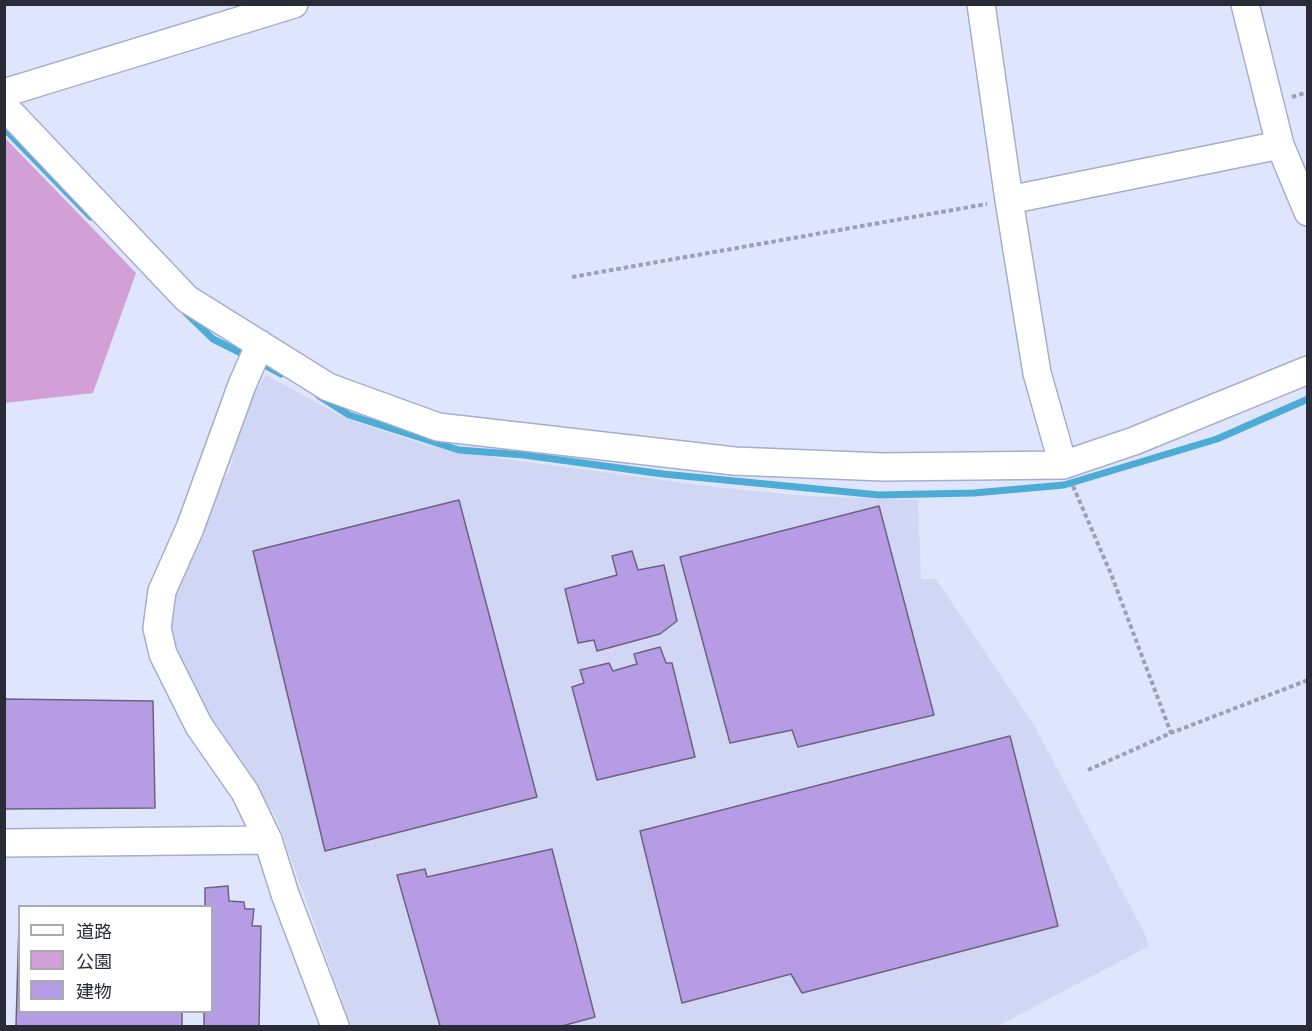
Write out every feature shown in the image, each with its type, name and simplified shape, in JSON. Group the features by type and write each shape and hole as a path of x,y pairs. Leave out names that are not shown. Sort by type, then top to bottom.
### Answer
{"street":[{"path":"4,93 294,4"},
{"path":"981,4 1037,373 1063,465"},
{"path":"1245,4 1280,145 1308,212"},
{"path":"4,106 187,299 328,387 438,427 734,461 883,467 1063,465 1134,441 1308,370"},
{"path":"1009,200 1280,145"},
{"path":"260,344 242,385 190,528 162,591 157,628 163,654 199,726 245,792 268,840 335,1026"},
{"path":"4,843 268,840"}],"path":[{"path":"572,277 1009,200"},
{"path":"1063,465 1112,574 1171,733"},
{"path":"1088,770 1171,733 1308,680"}],"shaded area":[{"path":"266,375 347,419 426,445 497,458 707,486 805,496 918,500 921,579 936,579 1035,727 1145,934 1149,946 998,1026 351,1026 276,817 204,711 168,634 164,619 185,572 209,506 230,469 245,407"}],"green space":[{"path":"4,137 136,273 93,393 5,403"}],"building":[{"path":"459,500 537,797 325,851 253,551"},
{"path":"879,506 934,715 798,747 792,730 730,743 680,557"},
{"path":"632,551 638,570 664,565 677,621 660,634 597,651 594,640 578,643 565,589 617,575 612,556"},
{"path":"660,647 666,663 672,663 695,757 597,780 572,687 584,683 580,670 609,663 613,671 637,664 634,654"},
{"path":"4,699 153,701 155,808 4,809"},
{"path":"1010,736 1058,926 802,993 791,974 682,1003 640,831"},
{"path":"552,849 595,1017 562,1026 440,1026 397,875 425,869 427,877"},
{"path":"228,886 229,901 244,902 245,909 254,909 252,926 261,926 259,1026 204,1026 204,1013 213,1013 213,905 205,905 205,888"},
{"path":"18,957 18,1013 182,1013 182,1026 16,1026"}],"waterway":[{"path":"4,128 91,217"},
{"path":"185,312 213,339 249,357"},
{"path":"259,362 281,374"},
{"path":"319,396 349,415 459,450 524,455 663,474 879,495 974,493 1064,485 1217,439 1308,399"}]}
